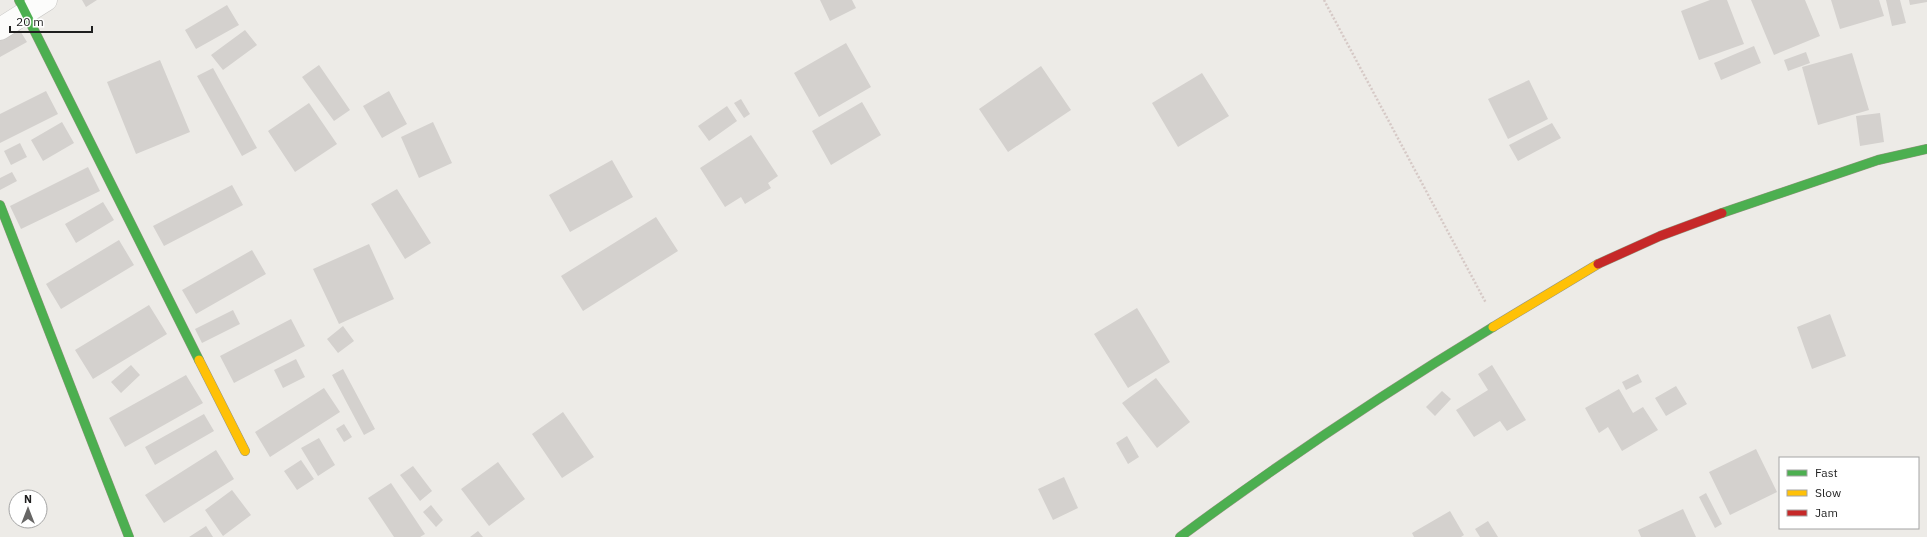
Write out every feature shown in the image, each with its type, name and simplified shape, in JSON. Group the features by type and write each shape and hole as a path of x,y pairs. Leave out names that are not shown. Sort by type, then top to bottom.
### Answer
{"street":[{"path":"0,29 22,6 46,0"},
{"path":"22,6 244,451"},
{"path":"1180,537 1247,487 1444,356 1498,325 1597,264 1660,236 1715,215 1878,160 1927,149"},
{"path":"0,205 129,537"}],"path":[{"path":"1324,0 1498,325"}],"building":[{"path":"82,0 97,0 86,7"},
{"path":"820,0 852,0 856,8 830,21"},
{"path":"1710,0 1727,0 1744,44 1699,60 1681,11"},
{"path":"1751,0 1805,0 1820,36 1774,55"},
{"path":"1831,0 1879,0 1884,16 1840,29"},
{"path":"1886,0 1900,0 1906,23 1892,26"},
{"path":"1909,0 1927,0 1927,2 1910,5"},
{"path":"227,5 239,25 196,49 185,30"},
{"path":"19,29 27,42 0,57 0,40"},
{"path":"245,30 257,45 223,70 211,55"},
{"path":"846,43 871,87 819,117 794,73"},
{"path":"1754,46 1761,63 1721,80 1714,63"},
{"path":"1806,52 1810,63 1788,71 1784,60"},
{"path":"1852,53 1869,110 1818,125 1802,67"},
{"path":"160,60 190,132 136,154 107,82"},
{"path":"319,65 350,110 334,121 302,77"},
{"path":"1041,66 1071,110 1008,152 979,109"},
{"path":"213,68 257,148 242,156 197,76"},
{"path":"1202,73 1229,116 1178,147 1152,103"},
{"path":"1529,80 1548,119 1508,139 1488,99"},
{"path":"46,91 58,114 0,143 0,114"},
{"path":"389,91 407,124 382,138 363,106"},
{"path":"741,99 750,114 744,118 734,103"},
{"path":"862,102 881,135 831,165 812,131"},
{"path":"309,103 337,144 295,172 268,131"},
{"path":"727,106 737,121 709,141 698,126"},
{"path":"1880,113 1884,142 1860,146 1856,116"},
{"path":"62,122 74,143 43,161 31,140"},
{"path":"433,122 452,163 419,178 401,137"},
{"path":"1552,123 1561,138 1518,161 1509,145"},
{"path":"751,135 778,176 768,183 771,188 745,204 741,197 725,207 700,168"},
{"path":"20,143 27,157 11,165 4,151"},
{"path":"612,160 633,197 570,232 549,195"},
{"path":"88,167 100,191 21,229 10,206"},
{"path":"12,172 17,181 0,190 0,178"},
{"path":"232,185 243,205 164,246 153,226"},
{"path":"397,189 431,243 405,259 371,204"},
{"path":"103,202 114,220 76,243 65,224"},
{"path":"656,217 678,251 583,311 561,276"},
{"path":"119,240 134,265 61,309 46,284"},
{"path":"369,244 394,299 339,324 313,269"},
{"path":"252,250 266,274 196,314 182,290"},
{"path":"149,305 167,334 93,379 75,350"},
{"path":"1137,308 1170,362 1128,388 1094,334"},
{"path":"233,310 240,324 202,343 195,329"},
{"path":"1830,314 1846,356 1812,369 1797,327"},
{"path":"291,319 305,346 234,383 220,356"},
{"path":"343,326 354,341 338,353 327,339"},
{"path":"296,359 305,377 283,388 274,370"},
{"path":"131,365 140,375 121,393 111,382"},
{"path":"1492,365 1526,420 1507,431 1500,421 1474,437 1456,410 1488,390 1478,374"},
{"path":"343,369 375,429 364,435 332,375"},
{"path":"1638,374 1642,382 1626,390 1622,382"},
{"path":"186,375 203,403 125,447 109,418"},
{"path":"1156,378 1190,422 1157,448 1122,403"},
{"path":"1676,386 1687,404 1666,416 1655,398"},
{"path":"324,388 340,412 270,457 255,432"},
{"path":"1619,389 1633,413 1643,407 1658,430 1622,451 1608,427 1599,433 1585,408"},
{"path":"1442,391 1451,399 1435,416 1426,407"},
{"path":"563,412 594,457 562,478 532,434"},
{"path":"204,414 214,431 155,465 145,447"},
{"path":"344,424 352,437 344,442 336,429"},
{"path":"1127,436 1139,457 1128,464 1116,443"},
{"path":"319,438 335,465 318,476 301,448"},
{"path":"1756,449 1777,492 1730,515 1709,472"},
{"path":"216,450 234,479 164,523 145,495"},
{"path":"301,460 314,479 297,490 284,471"},
{"path":"498,462 525,499 489,526 461,489"},
{"path":"413,466 432,491 420,501 400,475"},
{"path":"1064,477 1078,508 1053,520 1038,489"},
{"path":"391,483 425,534 420,537 394,537 368,498"},
{"path":"232,490 251,515 223,536 205,510"},
{"path":"1706,493 1722,524 1715,528 1699,497"},
{"path":"431,505 443,520 436,527 423,512"},
{"path":"1683,509 1696,537 1641,537 1638,530"},
{"path":"1450,511 1464,535 1461,537 1414,537 1412,533"},
{"path":"1488,521 1498,537 1480,537 1475,529"},
{"path":"206,526 213,537 189,537"},
{"path":"478,531 483,537 470,537"}],"traffic: fast":[{"path":"19,0 199,360"},
{"path":"1722,213 1878,160 1927,149"},
{"path":"0,205 129,537"},
{"path":"1180,537 1334,428 1493,327"}],"traffic: slow":[{"path":"1493,327 1598,264"},
{"path":"199,360 245,451"}],"traffic: jam":[{"path":"1598,264 1660,236 1722,213"}]}
